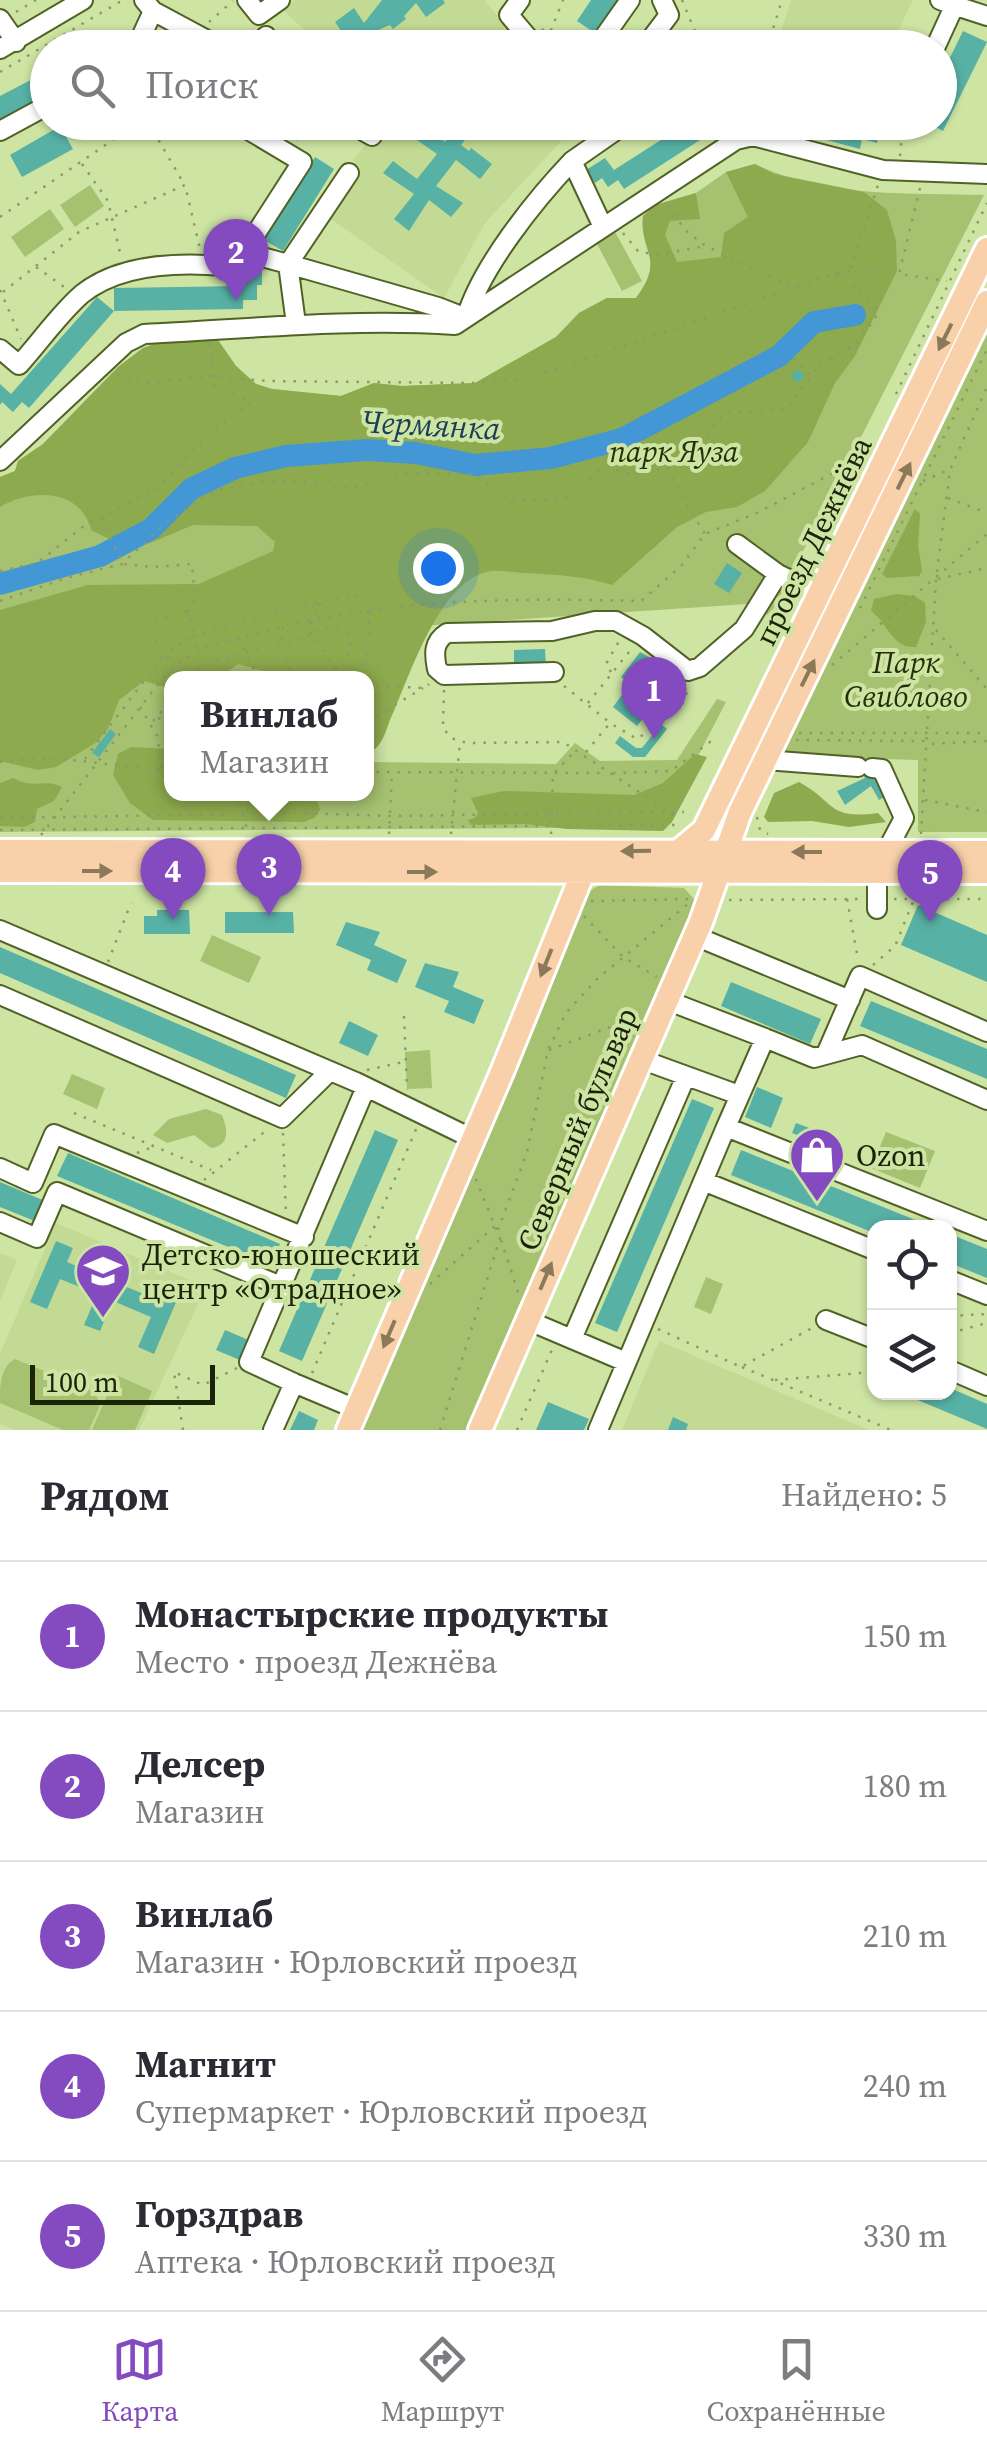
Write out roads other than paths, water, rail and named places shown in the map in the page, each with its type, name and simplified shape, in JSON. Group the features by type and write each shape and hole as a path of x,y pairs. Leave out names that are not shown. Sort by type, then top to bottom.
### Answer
{"main road":[{"name":"проезд Дежнёва","path":"680,850 704,830 987,249"},
{"name":"проезд Дежнёва","path":"723,861 740,812 775,761 987,302"},
{"path":"0,851 587,862 680,850 723,861"},
{"path":"882,862 987,852"},
{"path":"0,871 723,861 882,862 987,872"},
{"name":"Северный бульвар","path":"480,1430 695,936 723,861"},
{"path":"352,1420 587,862"}],"street":[{"path":"34,30 83,0"},
{"path":"248,0 258,15 280,0"},
{"path":"520,0 509,14 522,30"},
{"path":"609,30 630,0"},
{"path":"659,30 670,16 662,0"},
{"path":"939,30 948,2 987,16"},
{"path":"141,30 149,5 192,30"},
{"path":"1,20 8,46 30,33"},
{"path":"0,131 30,115"},
{"path":"9,357 100,281 125,273 203,264 225,266 244,252 302,162 264,140"},
{"path":"466,318 474,290 550,185 572,161 602,140"},
{"path":"4,450 126,343 144,334 296,324 454,325 736,140"},
{"path":"769,140 883,170 987,174"},
{"path":"572,161 609,223"},
{"path":"296,324 288,264 350,172"},
{"path":"244,252 466,318"},
{"path":"737,544 778,574 820,596"},
{"path":"554,672 444,674 437,669 434,653 439,638 447,633 552,631 595,621 616,621 688,670 700,667 744,629 778,574"},
{"path":"775,761 882,768 904,818 882,862 877,909"},
{"path":"0,930 361,1084 473,1139"},
{"path":"695,936 850,1000"},
{"path":"826,1054 860,976 987,1032"},
{"path":"0,995 282,1118 330,1071"},
{"path":"666,998 814,1058 862,1044 987,1100"},
{"path":"598,1430 765,1038"},
{"path":"640,1059 739,1095"},
{"path":"572,1339 686,1076"},
{"path":"352,1420 300,1385 248,1362 282,1287 296,1234 361,1084"},
{"path":"726,1127 987,1231"},
{"path":"33,1183 54,1134 296,1234"},
{"path":"0,1168 282,1287"},
{"path":"703,1181 867,1247"},
{"path":"0,1222 37,1238 56,1192"},
{"path":"957,1283 987,1295"},
{"path":"527,1320 626,1362"},
{"path":"826,1320 867,1336"},
{"path":"957,1373 987,1386"},
{"path":"273,1430 300,1385"}],"waterway":[{"name":"Чермянка","path":"0,584 100,556 151,529 191,489 235,468 286,456 367,450 416,453 475,465 551,458 622,439 779,356 814,322 855,315"}],"place":[{"name":"Делсер","path":"236,301"},
{"name":"Монастырские продукты","path":"654,739"},
{"name":"Винлаб","path":"269,916"},
{"name":"Магнит","path":"173,920"},
{"name":"Горздрав","path":"930,922"},
{"name":"Ozon","path":"817,1204"},
{"name":"Детско-юношеский центр «Отрадное»","path":"103,1320"}],"park label":[{"name":"парк Яуза","path":"674,451"},
{"name":"Парк Свиблово","path":"906,679"}]}
